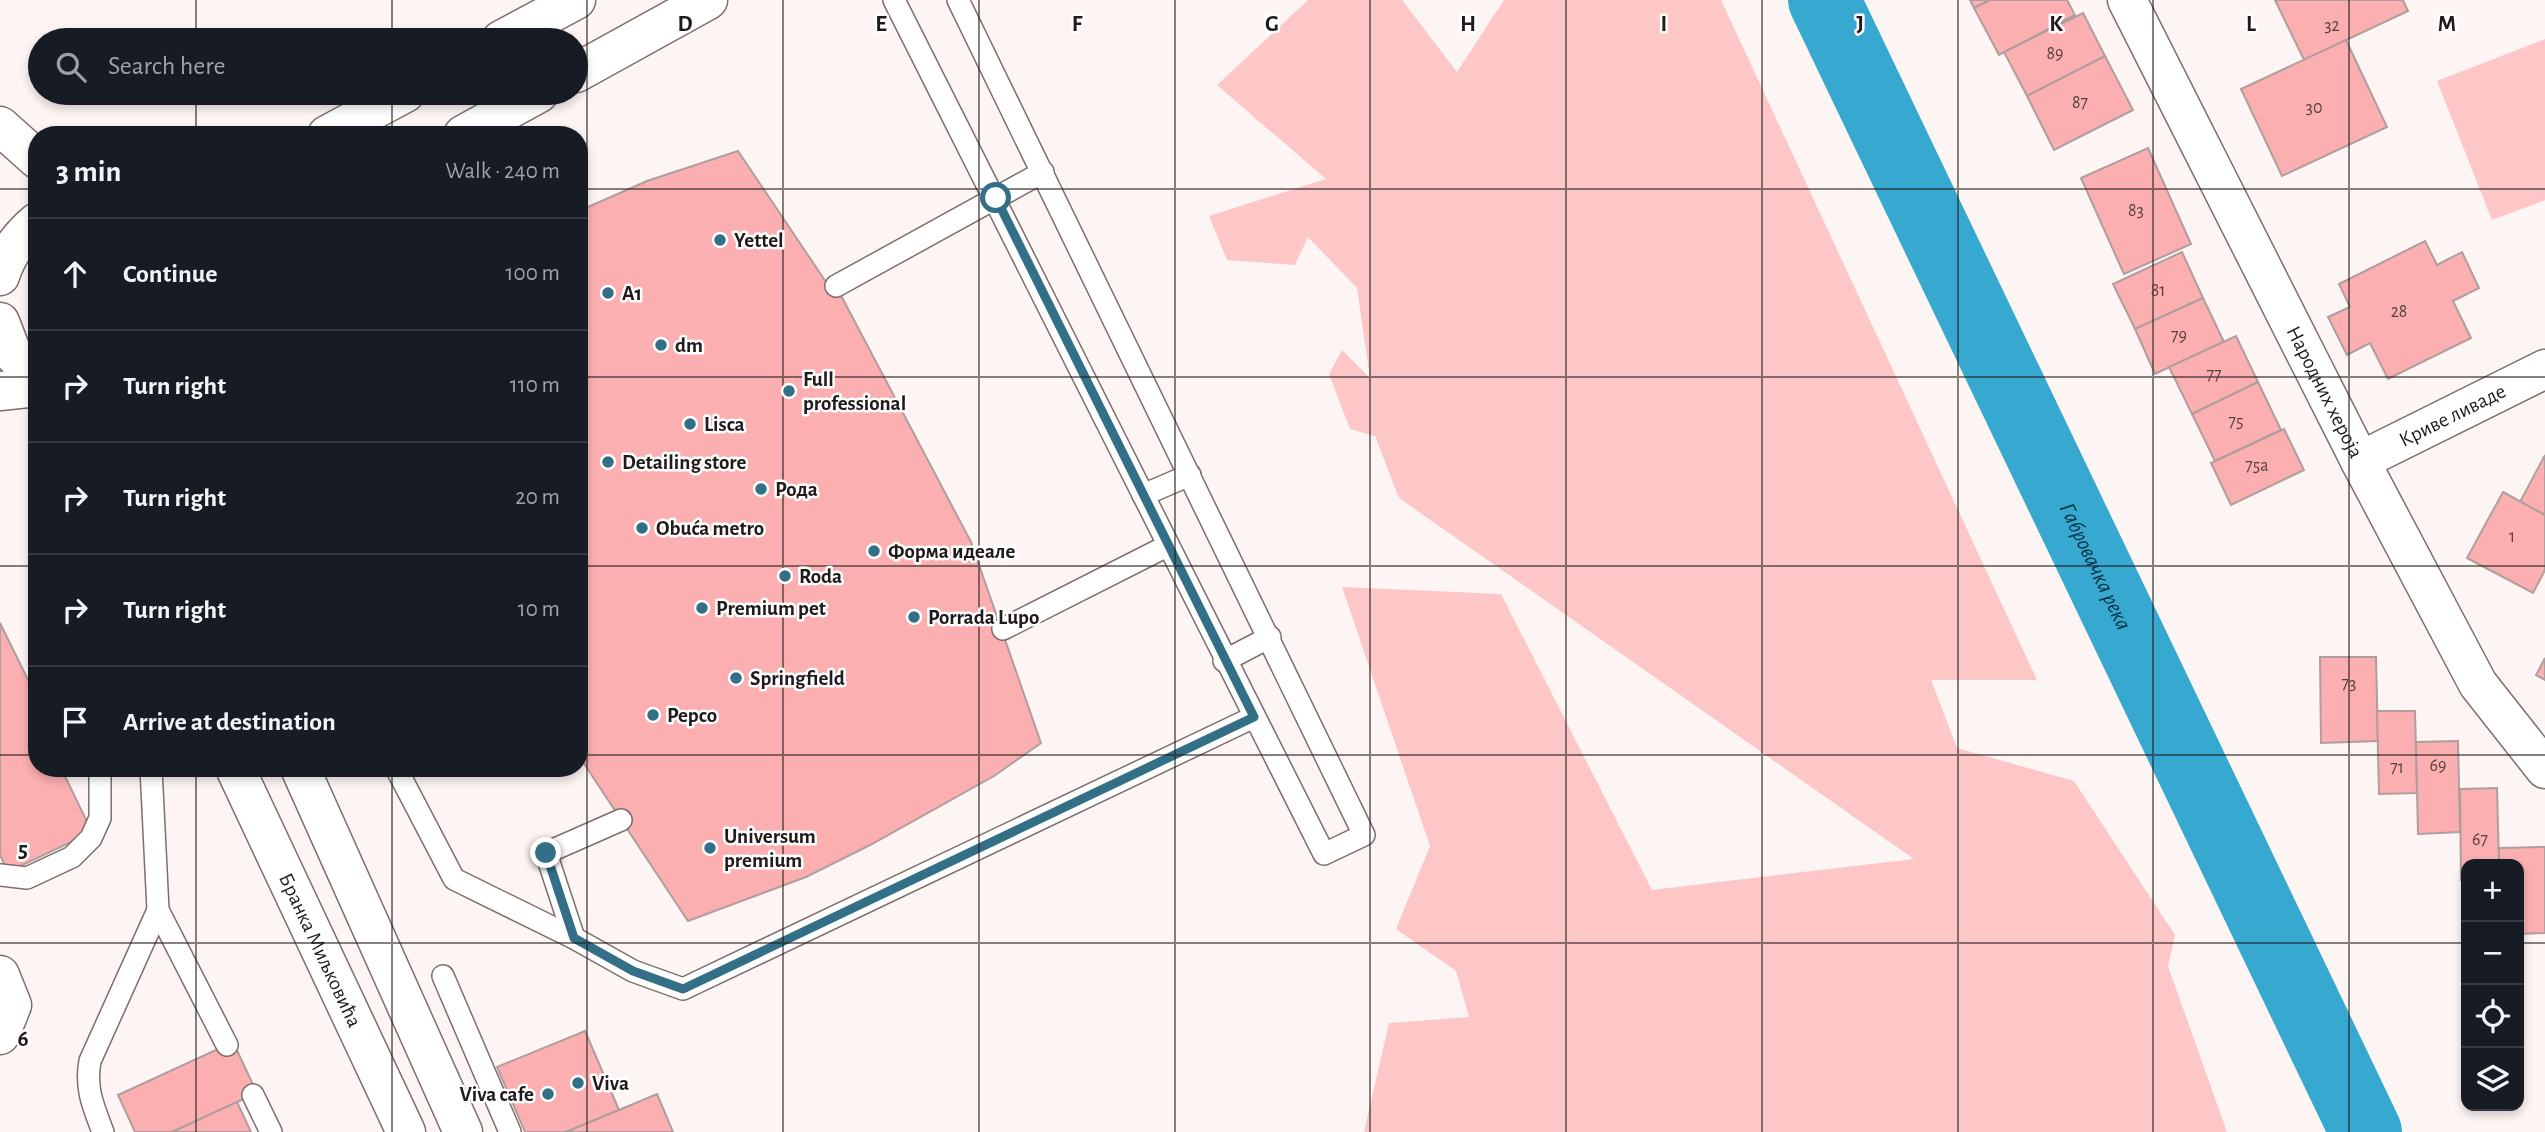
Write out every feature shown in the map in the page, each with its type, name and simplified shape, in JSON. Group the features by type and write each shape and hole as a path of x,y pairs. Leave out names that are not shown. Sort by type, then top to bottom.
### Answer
{"street":[{"path":"524,28 576,0"},
{"path":"588,66 708,0"},
{"name":"Народних хероја","path":"2127,0 2360,461 2478,684 2545,769"},
{"path":"344,126 383,105"},
{"path":"479,126 517,105"},
{"path":"0,126 28,151"},
{"path":"2,260 28,229"},
{"path":"0,322 12,353 28,368"},
{"name":"Криве ливаде","path":"2360,461 2545,369"},
{"path":"0,391 28,388"},
{"name":"Бранка Миљковића","path":"238,777 406,1132"},
{"path":"304,777 463,1132"},
{"path":"0,975 12,1005 0,1035"}],"lane":[{"path":"894,0 996,198 1224,661 1324,854 1364,835 958,0"},
{"path":"836,286 1043,172"},
{"path":"1143,495 1190,475"},
{"path":"1003,629 1167,546"},
{"path":"1224,661 1270,638"},
{"path":"401,777 454,879 574,938 633,971 683,989 1254,717"},
{"path":"0,875 27,878 72,857 91,838 100,818 100,777"},
{"path":"151,777 158,909 227,1045"},
{"path":"574,938 546,853 621,820"},
{"path":"103,1132 88,1096 86,1079 90,1060 158,909"},
{"path":"443,976 510,1132"},
{"path":"253,1095 271,1132"}],"shaded area":[{"path":"1308,0 1402,0 1457,72 1504,0 1721,0 2037,680 1931,680 1957,748 2074,781 2175,935 2168,966 2227,1132 1364,1132 1389,1023 1469,1017 1456,971 1396,929 1430,846 1342,587 1501,594 1652,890 1914,859 1399,498 1375,436 1350,429 1329,374 1342,350 1370,378 1357,288 1308,237 1295,265 1227,260 1209,216 1326,179 1217,85"},
{"path":"2545,39 2545,200 2492,220 2437,81"}],"building":[{"path":"1970,0 1990,0 1974,8"},
{"path":"1990,0 2067,0 2075,15 1999,55 1974,8"},
{"path":"2275,0 2403,0 2408,11 2304,60"},
{"path":"2083,13 2105,56 2027,96 2004,52"},
{"path":"2346,40 2387,127 2282,176 2241,89"},
{"path":"2105,56 2133,110 2054,150 2027,96"},
{"path":"2148,148 2191,244 2124,274 2081,178"},
{"name":"Рода","path":"738,151 830,288 836,286 971,542 1041,743 994,776 872,844 806,877 688,921 588,770 588,207 647,181"},
{"path":"2425,241 2437,265 2462,252 2479,288 2453,301 2471,338 2388,379 2370,343 2347,355 2328,317 2350,307 2339,284"},
{"path":"2182,252 2203,298 2135,329 2113,284"},
{"path":"2203,298 2224,342 2155,374 2135,329"},
{"path":"2236,336 2258,382 2192,414 2169,367"},
{"path":"2258,382 2281,430 2215,461 2192,414"},
{"path":"2284,429 2304,470 2231,505 2211,463"},
{"path":"2545,455 2545,515 2520,502"},
{"path":"2503,492 2545,515 2545,570 2533,593 2467,558"},
{"path":"0,623 28,680 28,777 65,777 92,832 8,872 0,855"},
{"path":"2320,657 2376,657 2378,741 2321,743"},
{"path":"2545,658 2545,680 2536,675"},
{"path":"2377,711 2415,711 2417,793 2379,794"},
{"path":"2458,741 2460,832 2418,834 2416,742"},
{"path":"2497,788 2499,859 2461,859 2461,880 2460,789"},
{"path":"2545,847 2545,933 2524,934 2524,859 2499,859 2499,848"},
{"path":"585,1031 619,1110 566,1132 525,1132 497,1067"},
{"path":"233,1042 257,1093 172,1132 135,1132 118,1095"},
{"path":"657,1094 673,1132 566,1132 619,1110"},
{"path":"237,1102 251,1132 174,1131"}],"waterway":[{"name":"Габровачка река","path":"1824,0 2366,1132"}],"place":[{"name":"Yettel","path":"720,240"},
{"name":"A1","path":"608,293"},
{"name":"dm","path":"661,345"},
{"name":"Full professional","path":"789,391"},
{"name":"Lisca","path":"690,424"},
{"name":"Detailing store","path":"608,462"},
{"name":"Рода","path":"761,489"},
{"name":"Obuća metro","path":"642,528"},
{"name":"Форма идеале","path":"874,551"},
{"name":"Roda","path":"785,576"},
{"name":"Premium pet","path":"702,608"},
{"name":"Porrada Lupo","path":"914,617"},
{"name":"Springfield","path":"736,678"},
{"name":"Pepco","path":"653,715"},
{"name":"Universum premium","path":"710,848"},
{"name":"Viva","path":"578,1083"},
{"name":"Viva cafe","path":"548,1094"}],"route":[{"path":"546,853 574,938 633,971 683,989 1254,717 996,198"}]}
